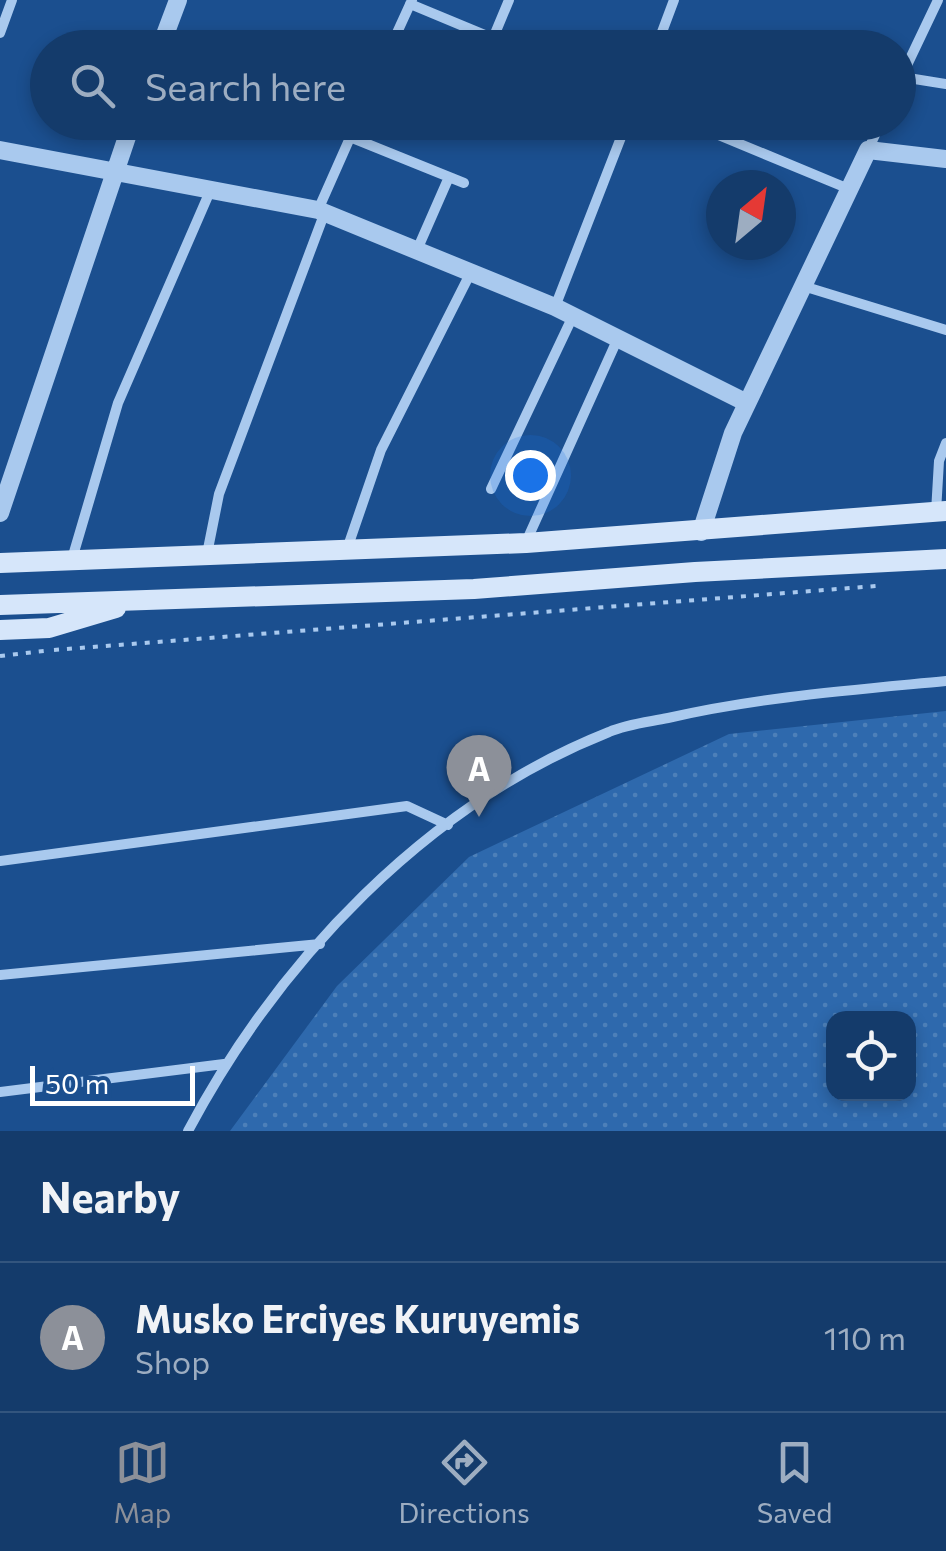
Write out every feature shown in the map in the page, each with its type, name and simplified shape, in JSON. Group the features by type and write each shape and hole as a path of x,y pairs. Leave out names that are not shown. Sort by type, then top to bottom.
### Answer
{"main road":[{"path":"0,563 526,543 941,512"},
{"path":"0,606 63,600 133,604 474,589 696,572 946,560"},
{"path":"0,630 49,628 133,604"}],"street":[{"path":"0,34 12,0"},
{"path":"167,30 178,0"},
{"path":"496,30 509,0"},
{"path":"663,30 674,0"},
{"path":"916,47 938,0"},
{"path":"398,30 411,2 467,30"},
{"path":"916,82 946,84"},
{"path":"0,513 126,140"},
{"path":"207,554 219,494 349,140"},
{"path":"360,140 464,183"},
{"path":"555,307 620,140"},
{"path":"731,140 849,189"},
{"path":"701,532 747,403 872,140"},
{"path":"0,150 322,211 555,307 747,403"},
{"path":"868,150 946,159"},
{"path":"417,250 449,176"},
{"path":"72,558 118,403 212,189"},
{"path":"347,549 381,450 471,272"},
{"path":"803,286 946,330"},
{"path":"491,489 573,316"},
{"path":"526,543 618,338"},
{"path":"941,512 939,461 946,442"},
{"path":"188,1131 224,1064 321,944 387,871 488,794 610,731 728,704 946,680"},
{"path":"0,861 408,806 448,824"},
{"path":"0,975 321,944"},
{"path":"0,1092 224,1064"}],"path":[{"path":"0,656 115,643 887,585"}],"shaded area":[{"path":"946,711 946,1131 230,1131 337,986 469,857 729,734"}],"place":[{"name":"Musko Erciyes Kuruyemis","path":"479,817"}]}
